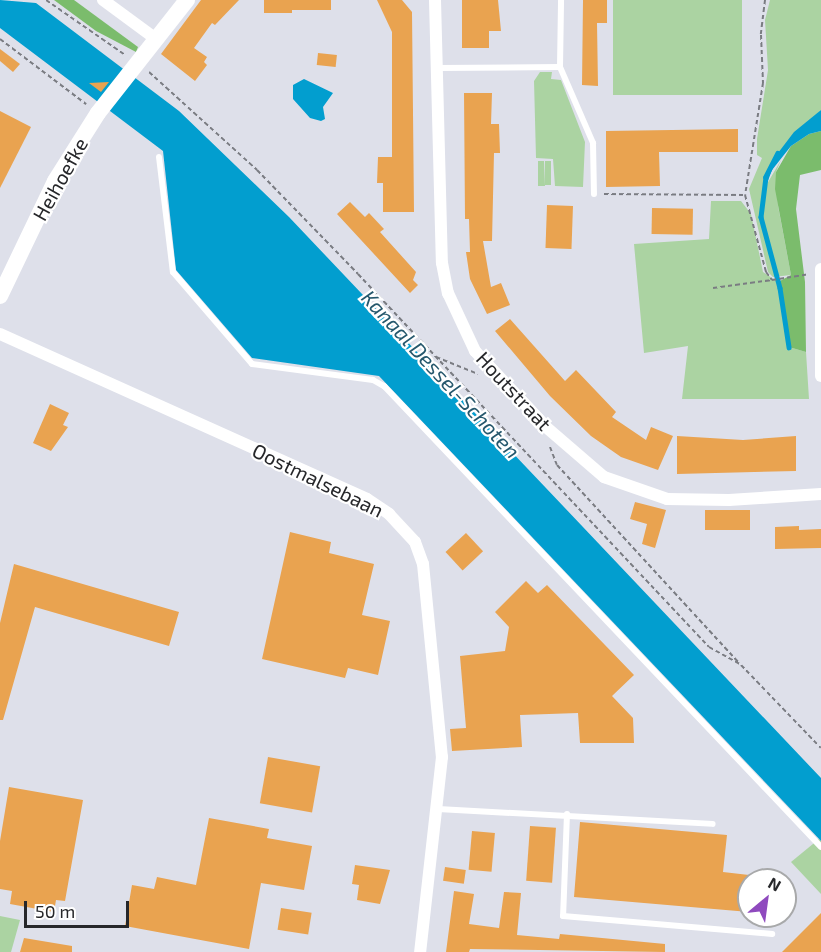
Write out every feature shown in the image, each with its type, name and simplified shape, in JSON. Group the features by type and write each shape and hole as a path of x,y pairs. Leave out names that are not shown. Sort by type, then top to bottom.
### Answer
{"street":[{"path":"103,0 156,39"},
{"name":"Heihoefke","path":"0,296 55,181 100,110 187,0"},
{"name":"Houtstraat","path":"435,0 439,68 441,232 448,292 475,351 546,427 604,477 667,499 729,500 821,494"},
{"path":"821,269 821,376"},
{"name":"Oostmalsebaan","path":"0,334 367,499 404,528 423,564 440,724 438,809 420,952"}],"lane":[{"path":"561,0 560,67 592,142 594,194"},
{"path":"439,68 560,67"},
{"path":"159,157 173,272 252,364 374,380 384,386 821,847"},
{"path":"438,809 567,814 713,824"},
{"path":"567,814 563,916 772,934"}],"path":[{"path":"46,0 134,65 257,170 709,647 741,665"},
{"path":"765,0 761,35 763,83 745,195 766,272 773,280"},
{"path":"0,39 100,110"},
{"path":"594,194 745,195"},
{"path":"713,288 783,279 821,269"},
{"path":"433,356 506,385"},
{"path":"557,465 741,665 821,748"}],"green space":[{"path":"54,0 74,0 138,47 136,52 96,31"},
{"path":"613,0 742,0 742,95 613,95"},
{"path":"770,0 821,0 821,110 773,161 764,189 781,160 776,172 778,206 791,275 773,277 768,272 749,189 762,158 757,155 757,139 768,70 765,20"},
{"path":"540,72 552,72 551,79 561,80 585,142 583,187 555,186 553,159 536,158 534,81"},
{"path":"821,131 821,170 800,175 796,209 805,282 806,352 789,347 778,282 791,275 775,189 776,172 791,146 809,134"},
{"path":"538,161 544,161 545,186 538,186"},
{"path":"545,161 551,161 551,185 545,185"},
{"path":"711,201 741,201 751,214 763,272 778,282 789,347 806,352 809,399 682,399 688,346 644,353 634,244 709,239"},
{"path":"819,839 821,841 821,894 797,868 791,862"},
{"path":"0,916 20,920 11,952 0,952"}],"water":[{"path":"0,0 36,3 179,111 289,217 821,778 821,841 379,376 252,358 176,270 163,151 0,28"},
{"path":"304,79 333,93 323,107 325,119 321,121 310,118 293,99 293,85"},
{"path":"821,110 821,131 809,134 791,146 772,170 763,194 766,177 778,153 794,132"}],"building":[{"path":"201,0 239,0 215,25 212,23 194,48 207,57 204,62 207,65 195,81 161,54"},
{"path":"264,0 292,0 292,13 264,13"},
{"path":"292,0 331,0 331,10 292,10"},
{"path":"377,0 402,0 412,12 414,212 383,212 383,183 377,183 378,157 392,157 392,32"},
{"path":"462,0 498,0 501,31 489,31 489,48 462,48"},
{"path":"583,0 607,0 607,23 597,23 598,86 582,85"},
{"path":"0,49 20,64 13,72 0,61"},
{"path":"318,53 337,55 336,67 317,65"},
{"path":"109,82 101,92 89,83"},
{"path":"464,93 492,93 491,124 499,124 500,153 494,153 492,241 483,241 491,287 501,283 510,305 487,314 470,279 466,252 470,252 469,219 465,219"},
{"path":"0,111 31,127 0,188"},
{"path":"738,129 738,152 659,152 660,186 606,187 606,131"},
{"path":"350,202 365,217 369,213 384,229 380,232 416,272 413,280 418,285 410,293 337,214"},
{"path":"547,205 573,206 571,249 545,248"},
{"path":"652,208 693,209 693,235 652,234"},
{"path":"510,319 565,381 576,370 616,412 612,417 646,440 651,427 673,436 658,470 621,457 591,436 550,396 495,331"},
{"path":"50,404 69,413 63,425 68,427 51,451 33,443"},
{"path":"677,436 743,440 796,436 796,471 677,474"},
{"path":"635,502 666,510 655,548 642,544 647,524 630,519"},
{"path":"705,510 750,510 750,530 705,530"},
{"path":"799,526 799,530 821,529 821,548 775,549 775,527"},
{"path":"290,532 331,542 329,553 374,564 362,615 390,621 378,675 348,668 345,678 262,659"},
{"path":"466,533 483,551 463,570 446,552"},
{"path":"14,564 179,612 169,646 35,607 3,720 0,720 0,623"},
{"path":"526,581 538,593 547,585 634,675 612,696 633,718 634,743 580,743 578,713 520,715 522,747 452,751 450,729 466,728 460,656 505,651 509,627 495,612"},
{"path":"268,757 320,766 312,812 260,803"},
{"path":"9,787 83,800 65,901 56,900 54,912 10,904 12,891 0,889 0,841"},
{"path":"209,818 269,829 267,838 312,846 304,890 261,883 249,949 125,926 132,885 154,889 157,877 196,885"},
{"path":"580,822 727,835 723,872 737,874 737,911 574,897"},
{"path":"530,826 556,828 552,883 526,881"},
{"path":"472,831 495,833 492,872 469,870"},
{"path":"355,865 390,870 380,904 357,900 359,885 352,884"},
{"path":"445,867 466,870 464,884 443,881"},
{"path":"454,891 474,894 469,924 499,928 504,892 521,893 517,935 559,939 560,934 665,944 665,952 470,949 469,952 446,952"},
{"path":"281,908 312,913 308,935 278,930"},
{"path":"821,913 821,952 782,952"},
{"path":"24,938 72,946 72,952 20,952"}],"waterway":[{"path":"778,153 766,177 761,217 780,288 789,347"}],"water label":[{"name":"Kanaal Dessel-Schoten","path":"441,374"}]}
